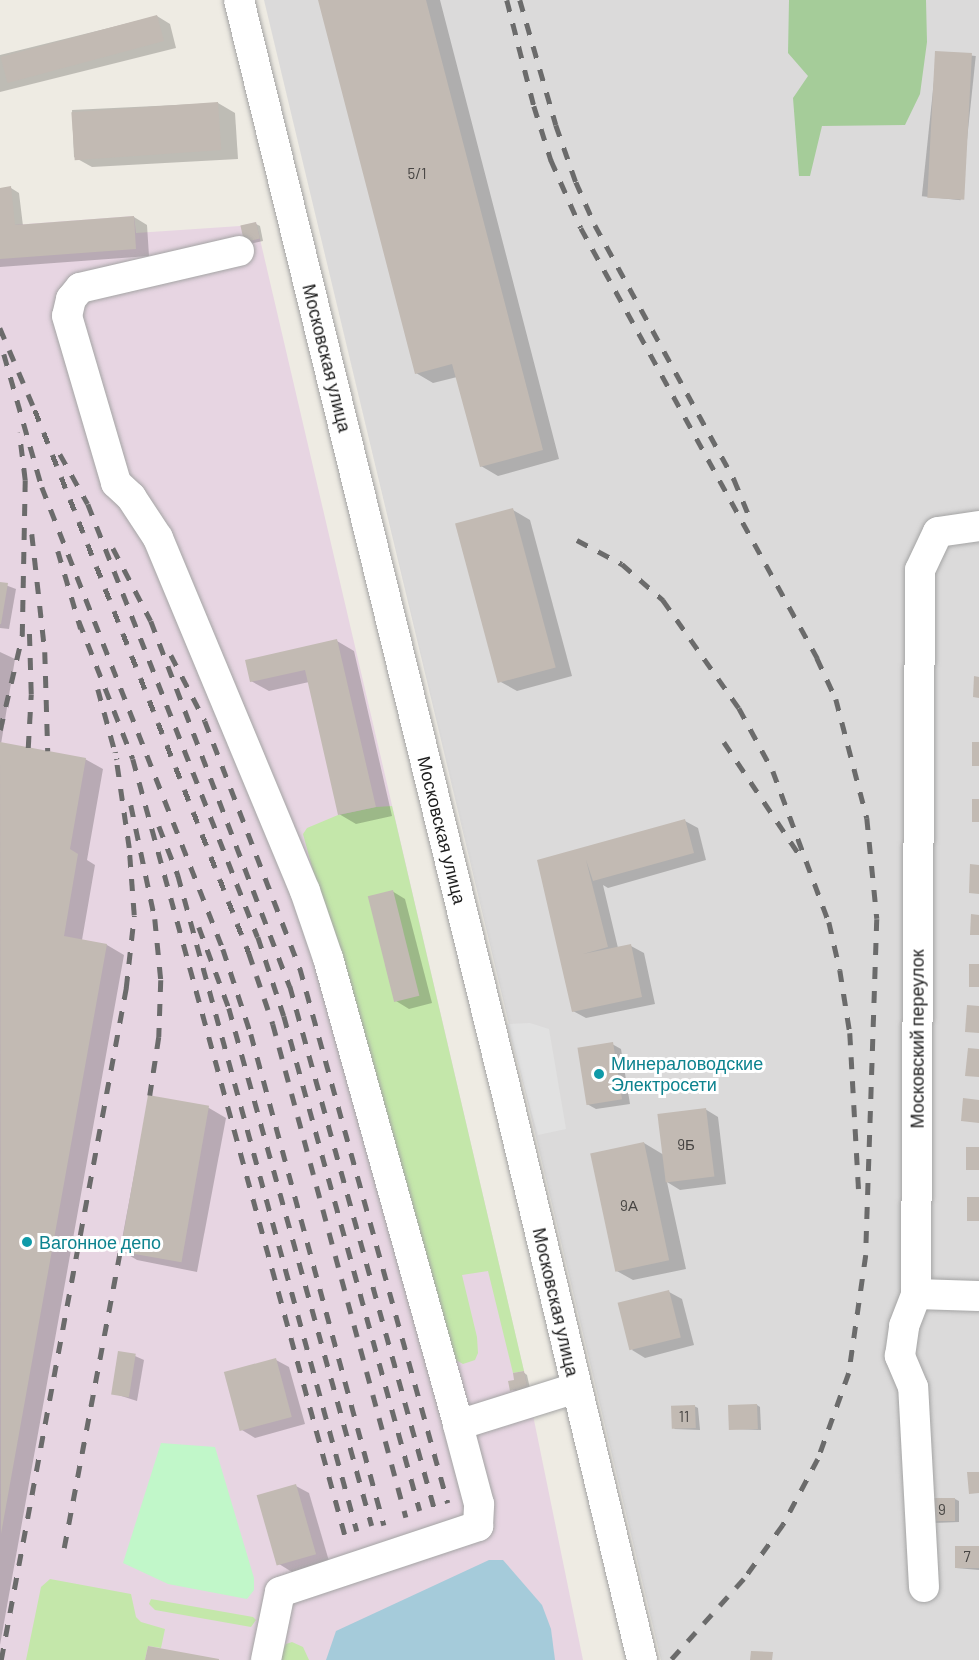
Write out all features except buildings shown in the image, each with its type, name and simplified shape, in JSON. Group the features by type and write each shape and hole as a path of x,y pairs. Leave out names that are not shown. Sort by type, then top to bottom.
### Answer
{"street":[{"name":"Московская улица","path":"239,0 642,1660"},
{"path":"238,251 80,288 71,299 67,316 116,483 131,497 158,538 305,891 328,958 479,1504 478,1526 280,1592 266,1660"},
{"name":"Московский переулок","path":"924,1587 913,1388 900,1356 904,1326 916,1294 920,570 938,532 979,526"},
{"path":"916,1294 979,1296"},
{"path":"458,1425 576,1388"}],"shaded area":[{"path":"264,0 979,0 979,1660 661,1660"},
{"path":"134,216 136,233 240,226 256,222 524,1371 583,1660 0,1660 0,226"},
{"path":"530,1023 549,1029 566,1129 538,1135 507,1024"}],"green space":[{"path":"789,0 926,0 927,42 920,94 905,125 822,126 810,176 799,176 793,98 808,76 788,53"},
{"path":"392,806 524,1371 513,1373 488,1271 462,1275 477,1337 478,1353 475,1360 463,1364 454,1359 438,1330 303,834 307,828 338,815"},
{"path":"161,1443 215,1447 254,1578 254,1590 247,1599 168,1584 123,1563"},
{"path":"50,1579 131,1594 136,1617 141,1622 165,1629 161,1648 148,1646 145,1660 26,1660 41,1587"},
{"path":"151,1599 253,1617 256,1620 251,1627 155,1610 149,1604"},
{"path":"292,1642 303,1647 309,1660 277,1660 286,1644"}],"water":[{"path":"489,1560 503,1560 542,1605 551,1629 555,1660 326,1660 336,1631"}],"railway":[{"path":"507,0 534,106 551,160 581,228 817,658 836,699 867,818 877,919 866,1255 849,1373 818,1459 783,1525 744,1579 671,1660"},
{"path":"520,0 556,125 576,182 595,225 734,479 750,518"},
{"path":"0,328 35,410 249,953 273,1024 406,1517"},
{"path":"4,354 42,487 223,949 251,1034 384,1525"},
{"path":"0,730 22,636 25,480 19,432"},
{"path":"60,454 88,504 258,937 284,1016 420,1511"},
{"path":"32,534 45,652 48,751"},
{"path":"577,540 622,564 663,600 739,708 773,771 829,922 840,970 850,1033 859,1194"},
{"path":"113,548 151,621 290,986 434,1507"},
{"path":"58,551 81,629"},
{"path":"79,621 133,759 345,1535"},
{"path":"28,748 31,694 29,628"},
{"path":"171,655 205,721 300,968 448,1503"},
{"path":"98,689 117,759"},
{"path":"724,742 799,854"},
{"path":"1,1660 126,988 134,915 129,848 115,752"},
{"path":"131,805 155,919 161,980 159,1037 150,1095"},
{"path":"159,826 178,875 357,1531"},
{"path":"199,927 229,1008 372,1526"},
{"path":"64,1548 120,1251"}],"place":[{"name":"Минераловодские Электросети","path":"599,1074"},
{"name":"Вагонное депо","path":"27,1242"}]}
